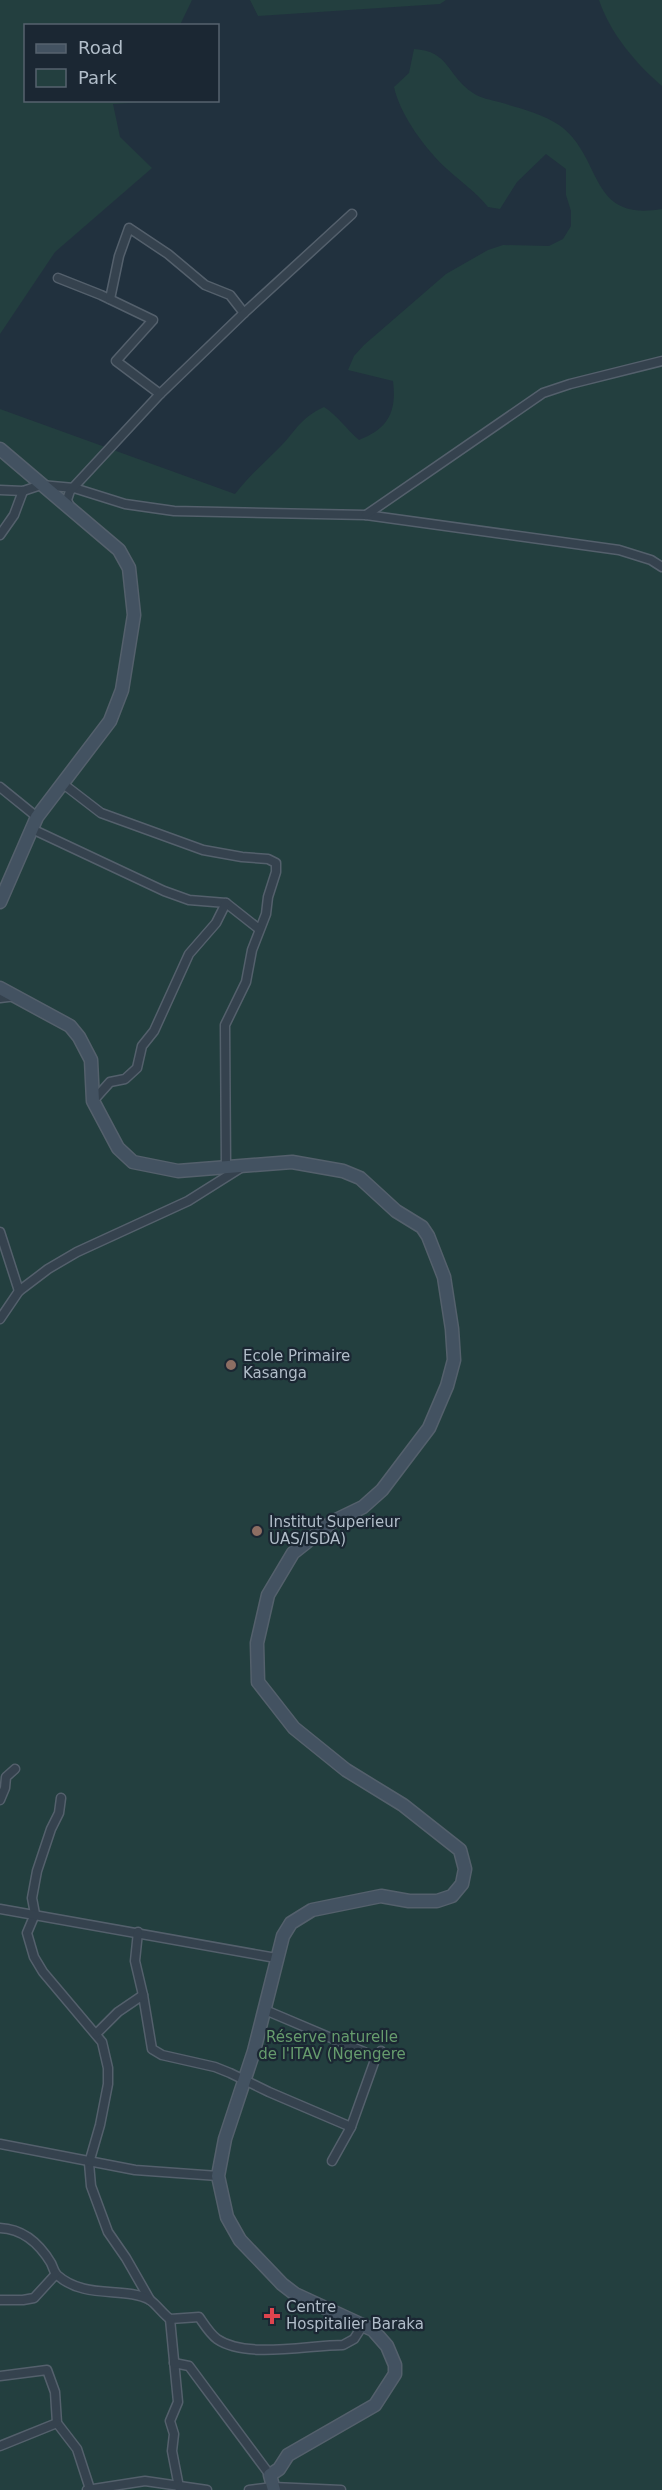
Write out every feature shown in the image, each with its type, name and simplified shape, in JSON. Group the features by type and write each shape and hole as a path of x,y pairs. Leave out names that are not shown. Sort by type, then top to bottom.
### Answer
{"street":[{"path":"73,512 67,496 160,394 352,214"},
{"path":"110,299 119,256 129,228 175,259 205,285 230,295 244,313"},
{"path":"58,278 110,299 153,320 116,361 160,394"},
{"path":"366,515 543,393 662,361"},
{"path":"0,449 119,550 129,568 135,615 122,690 110,722 37,817 0,902"},
{"path":"0,490 23,491 41,485 74,488 125,504 174,511 366,515 619,550 643,557 662,567"},
{"path":"0,535 14,515 23,491"},
{"path":"62,783 101,813 203,850 268,859 276,863 266,914 259,928 246,982 225,1024 226,1168"},
{"path":"0,787 37,817"},
{"path":"32,829 164,891 189,900 226,903 259,928"},
{"path":"93,1101 110,1082 125,1079 137,1068 142,1046 154,1031 189,954 216,923 226,903"},
{"path":"0,988 70,1026 91,1060 93,1101 118,1148 133,1162 178,1171 292,1162 343,1171 360,1178 396,1211 422,1227 428,1236 444,1277 454,1360 447,1386 429,1428 382,1490 363,1507 332,1522 293,1553 268,1595 257,1643 258,1682 294,1728 346,1770 403,1805 460,1850 465,1869 462,1884 452,1896 437,1901 409,1901 381,1896 312,1910 291,1923 283,1936 276,1958 266,2010 229,2123 218,2176 227,2217 240,2240 271,2273 295,2294 373,2330 387,2346 395,2365 390,2383 375,2405 288,2455 273,2484"},
{"path":"0,998 17,996"},
{"path":"0,1319 20,1292 48,1269 77,1252 188,1201 243,1167"},
{"path":"0,1232 20,1292"},
{"path":"0,1800 5,1788 6,1776 15,1769"},
{"path":"61,1798 59,1813 51,1829 37,1871 32,1898 35,1914 27,1933 34,1957 67,2002 96,2034 105,2051 108,2084 100,2125 89,2163 91,2186 108,2232 150,2300 170,2319 178,2402 170,2421 174,2434 172,2451 179,2487"},
{"path":"0,1909 276,1958"},
{"path":"138,1932 135,1960 152,2049 162,2055 215,2067 351,2127"},
{"path":"96,2034 118,2012 143,1995"},
{"path":"266,2010 378,2054 351,2127 332,2161"},
{"path":"0,2144 89,2163 135,2170 218,2176"},
{"path":"0,2228 16,2230 34,2242 57,2274 94,2292 131,2295 150,2300"},
{"path":"0,2300 34,2298 57,2274"},
{"path":"170,2319 199,2317 218,2340 232,2347 266,2349 344,2345 354,2339 363,2325"},
{"path":"174,2363 189,2366 211,2398 256,2453 273,2484"},
{"path":"0,2376 46,2370 55,2392 57,2423 77,2450 88,2490 145,2481 207,2490"},
{"path":"0,2446 57,2423"},
{"path":"249,2490 273,2484 341,2490"}],"green space":[{"path":"0,0 192,0 180,24 24,24 24,102 145,102 113,104 120,137 152,168 55,252 0,334"},
{"path":"250,0 446,0 440,4 258,16"},
{"path":"599,0 662,0 662,86 625,47 610,24"},
{"name":"Réserve naturelle de l'ITAV (Ngengere","path":"414,49 435,54 442,59 464,86 476,95 530,111 559,125 584,153 608,197 621,206 638,210 662,209 662,2490 0,2490 0,409 235,494 308,416 324,407 359,440 384,425 392,410 393,381 348,370 354,356 364,345 446,274 488,250 503,245 549,246 563,239 571,226 571,211 566,195 566,169 546,154 517,182 500,209 488,207 431,152 408,120 394,87 409,73"}],"place":[{"name":"Ecole Primaire Kasanga","path":"231,1365"},
{"name":"Institut Superieur UAS/ISDA)","path":"257,1531"},
{"name":"Centre Hospitalier Baraka","path":"272,2316"}]}
